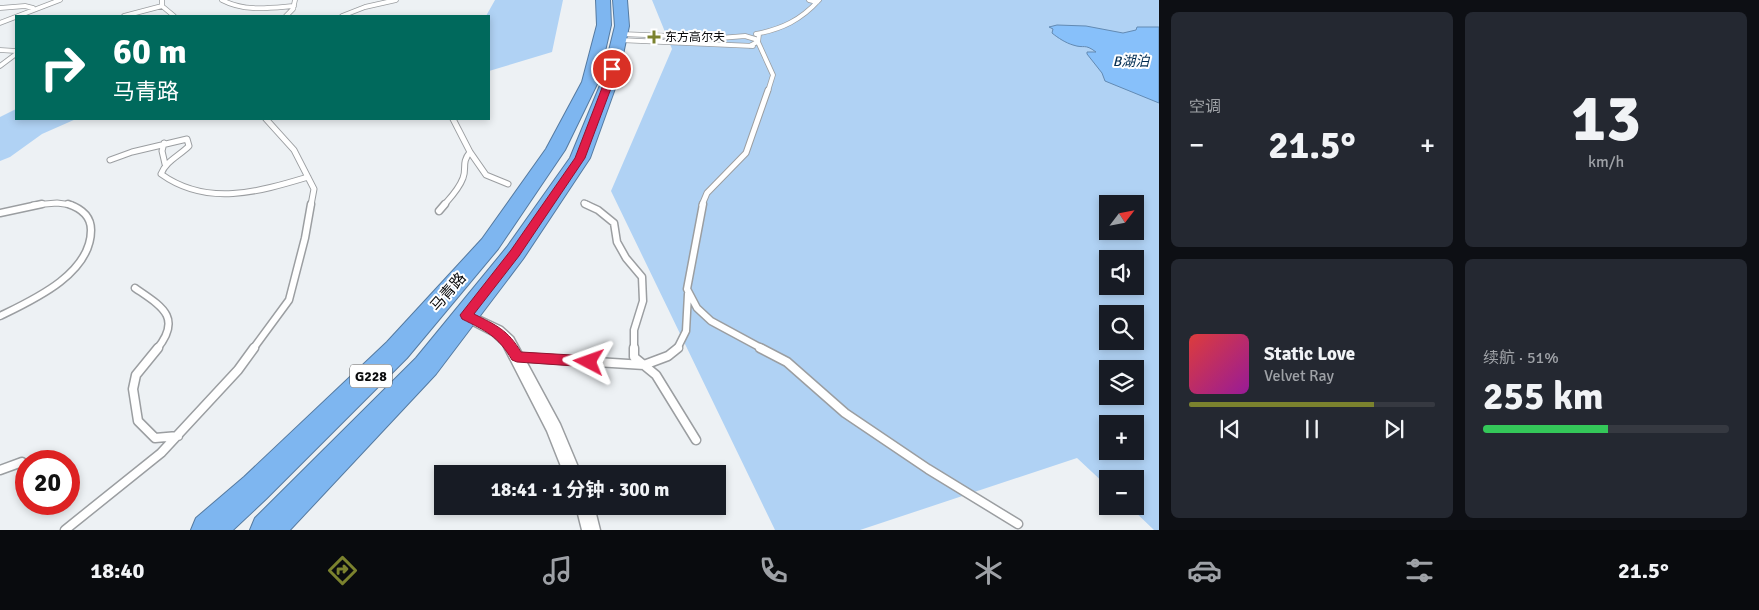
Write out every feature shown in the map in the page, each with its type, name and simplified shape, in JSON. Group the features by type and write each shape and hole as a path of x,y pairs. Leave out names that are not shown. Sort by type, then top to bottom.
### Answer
{"highway":[{"name":"马青路","path":"208,530 255,488 397,350 490,244 556,150 590,82 604,25 603,0"},
{"name":"马青路","path":"267,530 426,366 515,253 580,158 609,83 622,26 620,0"}],"street":[{"path":"466,315 497,331 508,342 554,429 569,465"},
{"path":"588,515 591,530"}],"lane":[{"path":"20,15 60,0"},
{"path":"162,0 162,6"},
{"path":"222,0 234,6 294,6"},
{"path":"287,15 294,6 295,0"},
{"path":"345,15 365,7 396,0"},
{"path":"809,0 818,1"},
{"path":"620,37 720,38 759,34 790,24 804,17 818,1"},
{"path":"0,8 25,6 35,9"},
{"path":"128,15 162,6"},
{"path":"162,6 173,15"},
{"path":"0,23 15,17"},
{"path":"517,356 644,365 662,362 678,348 688,321 687,289 700,211 707,193 746,153 773,75 760,46 759,34"},
{"path":"745,36 756,39 757,42 750,46"},
{"path":"620,37 760,46"},
{"path":"0,50 15,52"},
{"path":"0,66 15,53"},
{"path":"65,530 161,454 238,370 289,300 305,238 314,189 294,150 267,120"},
{"path":"454,120 470,152 486,175 508,184"},
{"path":"110,160 164,143 187,139 189,146 182,154 165,164"},
{"path":"164,143 162,151 165,164 161,174 172,184 216,194 251,192 308,177"},
{"path":"439,211 458,188 464,176 462,166 464,158 470,152"},
{"path":"0,213 37,205 66,203 82,210 91,220 92,234 83,254 68,274 46,293 0,316"},
{"path":"584,203 598,210 614,223 618,242 622,250 642,277 643,300 634,330 632,349 634,357 656,374 696,440"},
{"path":"135,288 164,308 170,321 166,338 136,375 133,389 138,421 155,438 178,436"},
{"path":"687,289 697,308 711,321 787,362 846,413 928,468 1018,524"},
{"path":"0,470 15,465"}],"shaded area":[{"path":"495,0 563,0 552,52 490,71 490,15 487,15"},
{"path":"652,0 1159,0 1159,530 1154,530 1138,515 1144,515 1144,470 1099,470 1099,479 1077,458 860,530 775,530 611,191 672,49"},
{"path":"15,110 15,120 74,120 42,134 10,157 0,161 0,117"}],"water":[{"name":"B湖泊","path":"1057,25 1086,26 1123,33 1136,30 1137,27 1159,27 1159,103 1105,81 1102,73 1087,54 1087,52 1096,52 1087,47 1070,44 1057,37 1052,33 1053,29 1049,27"}],"place":[{"name":"东方高尔夫","path":"654,37"}],"route":[{"path":"589,362 517,356 508,342 497,331 466,315 515,253 580,158 609,83 612,69"}]}
